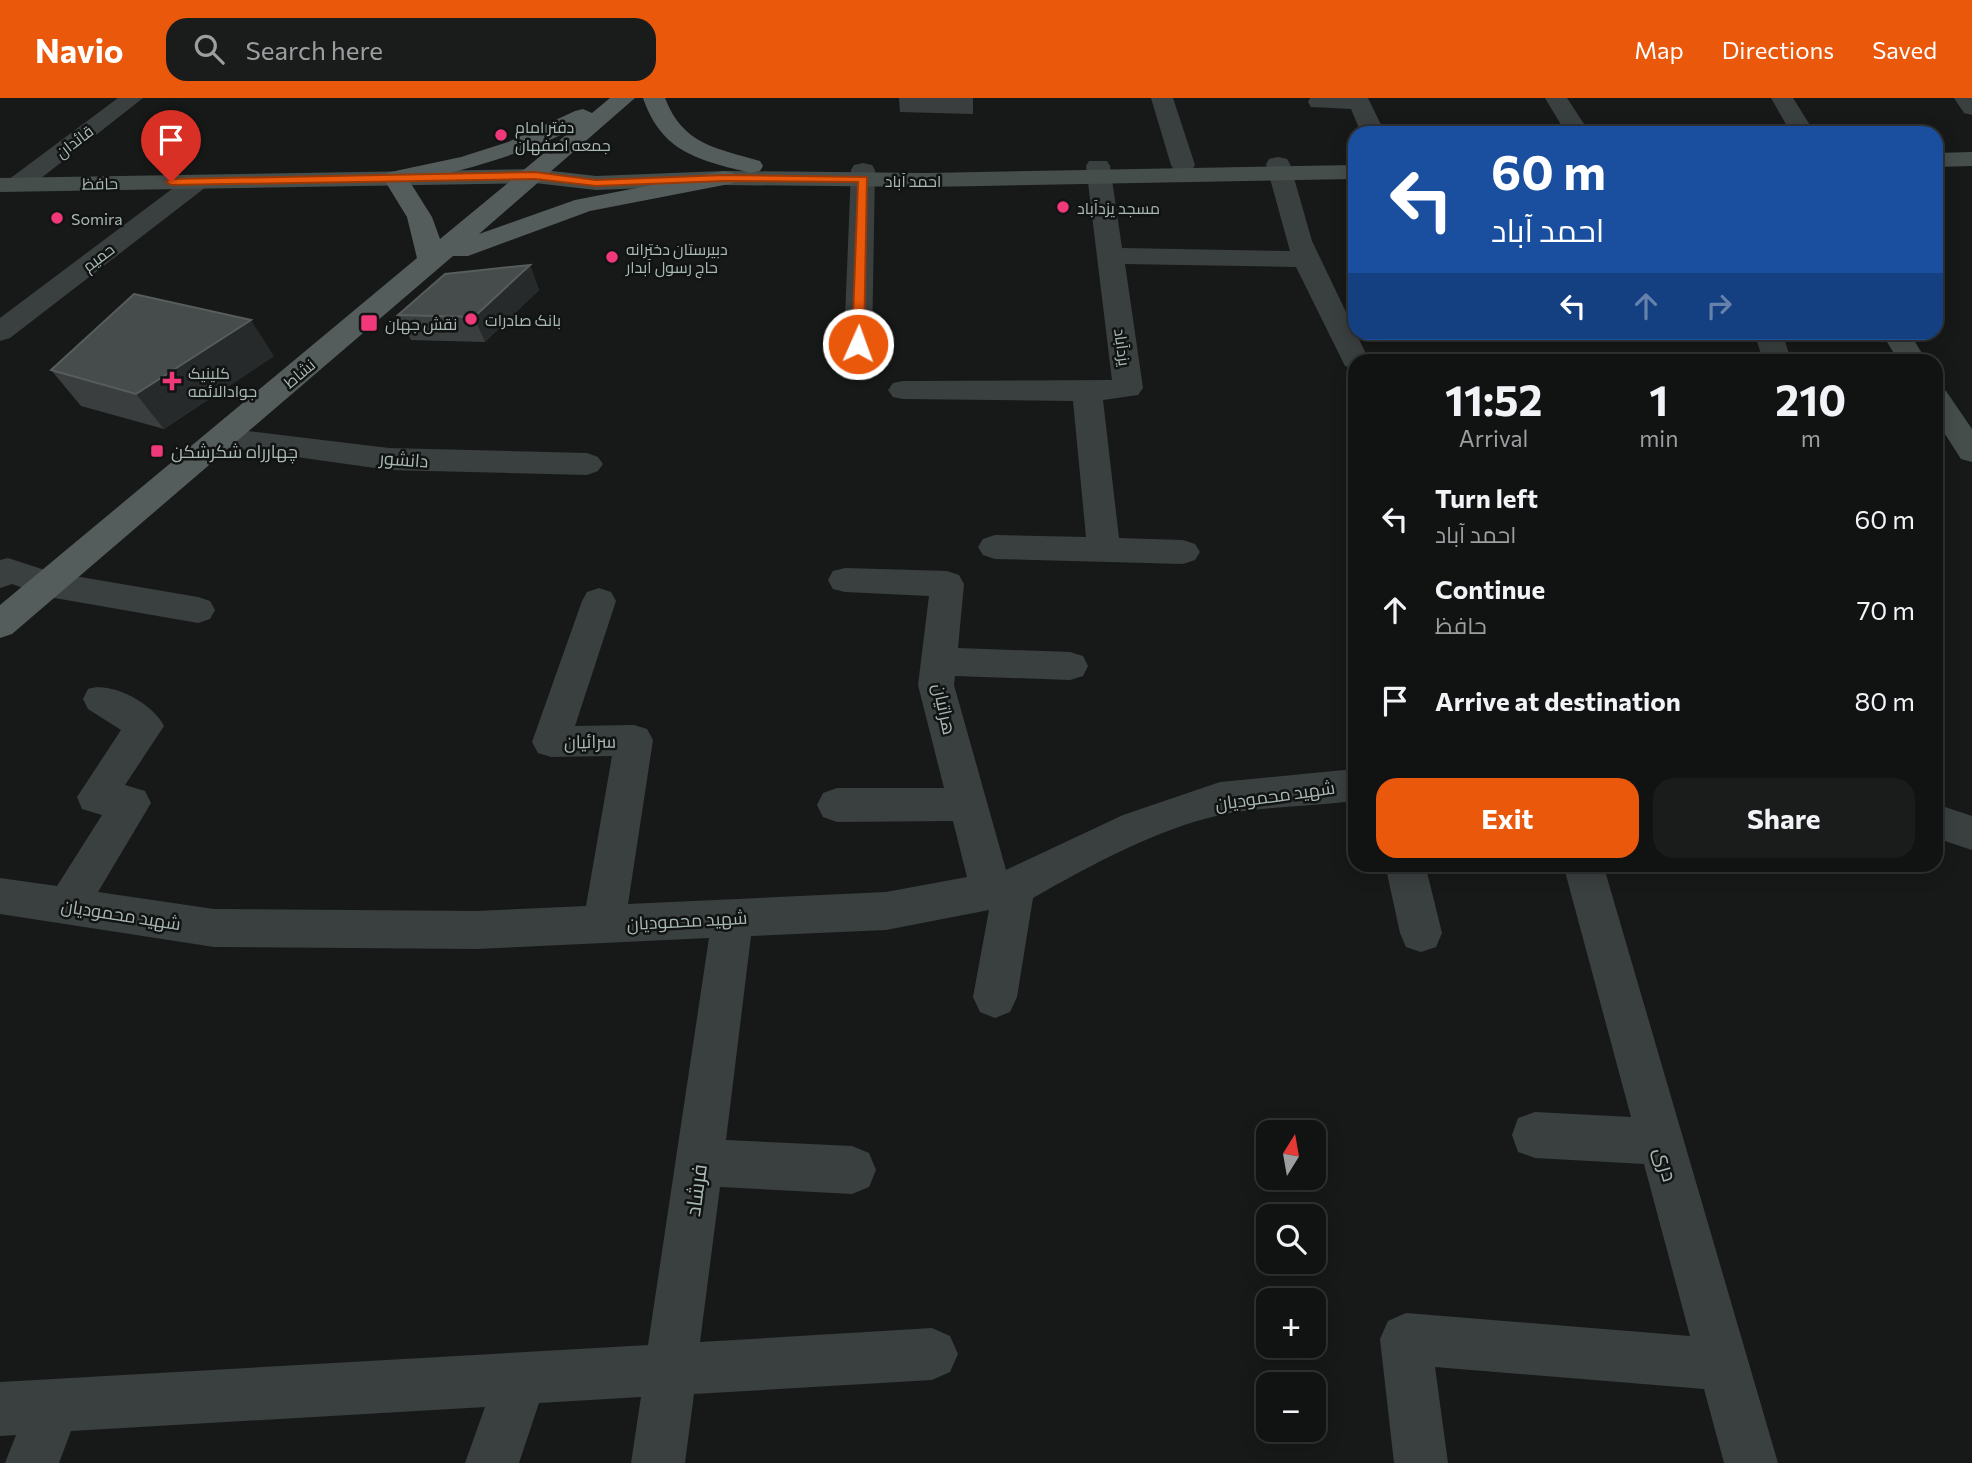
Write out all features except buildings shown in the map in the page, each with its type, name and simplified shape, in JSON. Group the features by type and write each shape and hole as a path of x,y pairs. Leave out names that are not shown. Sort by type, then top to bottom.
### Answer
{"main road":[{"name":"نشاط","path":"0,625 535,176 623,98"},
{"path":"623,98 516,147 467,163 395,178 419,211 428,233 431,261 584,205 724,178"},
{"path":"654,98 660,120 671,135 696,149 751,166"},
{"path":"1943,152 1972,151"},
{"path":"1943,160 1972,159"},
{"name":"احمد آباد","path":"535,176 596,183 863,175 1278,169 1348,163"},
{"name":"احمد آباد","path":"1099,172 1183,165 1348,172"},
{"name":"احمد آباد","path":"535,176 601,166 751,166 863,175"},
{"name":"حافظ","path":"8,185 535,176"},
{"path":"1943,408 1972,452"}],"street":[{"name":"قائدان","path":"8,185 132,98"},
{"path":"1161,98 1183,165"},
{"path":"1556,98 1574,126"},
{"path":"1782,98 1799,126"},
{"path":"1965,98 1972,107"},
{"path":"1319,102 1359,102 1370,126"},
{"path":"1278,169 1284,203 1304,259 1352,354"},
{"name":"یزدآباد","path":"902,390 1087,392 1128,388 1099,172"},
{"path":"858,344 863,175"},
{"name":"حمیم","path":"0,332 197,182"},
{"path":"1110,256 1304,259"},
{"path":"1087,392 1104,550"},
{"name":"دانشور","path":"222,438 389,459 587,464"},
{"path":"995,547 1183,552"},
{"path":"0,576 8,570 49,584 198,610"},
{"name":"هراتیان","path":"845,580 947,584 936,685 968,804 1003,889"},
{"name":"سرائیان","path":"599,601 551,742 634,740 604,923"},
{"path":"939,661 1070,666"},
{"path":"67,906 131,803 96,797 145,726 101,699"},
{"name":"شهید محمودیان","path":"0,896 214,928 476,930 886,911 1003,889 1137,827 1220,799 1348,786"},
{"path":"837,805 968,804"},
{"path":"1943,823 1972,833"},
{"path":"1407,872 1421,933"},
{"name":"دری","path":"1585,872 1751,1463"},
{"path":"995,997 1003,889"},
{"name":"فرشاد","path":"658,1463 733,917"},
{"path":"1535,1135 1661,1142"},
{"path":"699,1162 852,1170"},
{"path":"1421,1463 1406,1339 1724,1365"},
{"path":"0,1409 53,1408 671,1367 932,1354"},
{"path":"492,1463 521,1377"},
{"path":"32,1463 53,1408"}],"place":[{"name":"دفتر امام جمعه اصفهان","path":"501,135"},
{"name":"مسجد یزدآباد","path":"1063,207"},
{"name":"Somira","path":"57,218"},
{"name":"دبیرستان دخترانه حاج رسول آبدار","path":"612,257"},
{"name":"بانک صادرات","path":"471,319"},
{"name":"نقش جهان","path":"369,323"},
{"name":"کلینیک جوادالائمه","path":"172,381"},
{"name":"چهارراه شکرشکن","path":"157,451"}],"route":[{"path":"171,182 535,176 596,183 724,178 863,179 858,344"}]}
